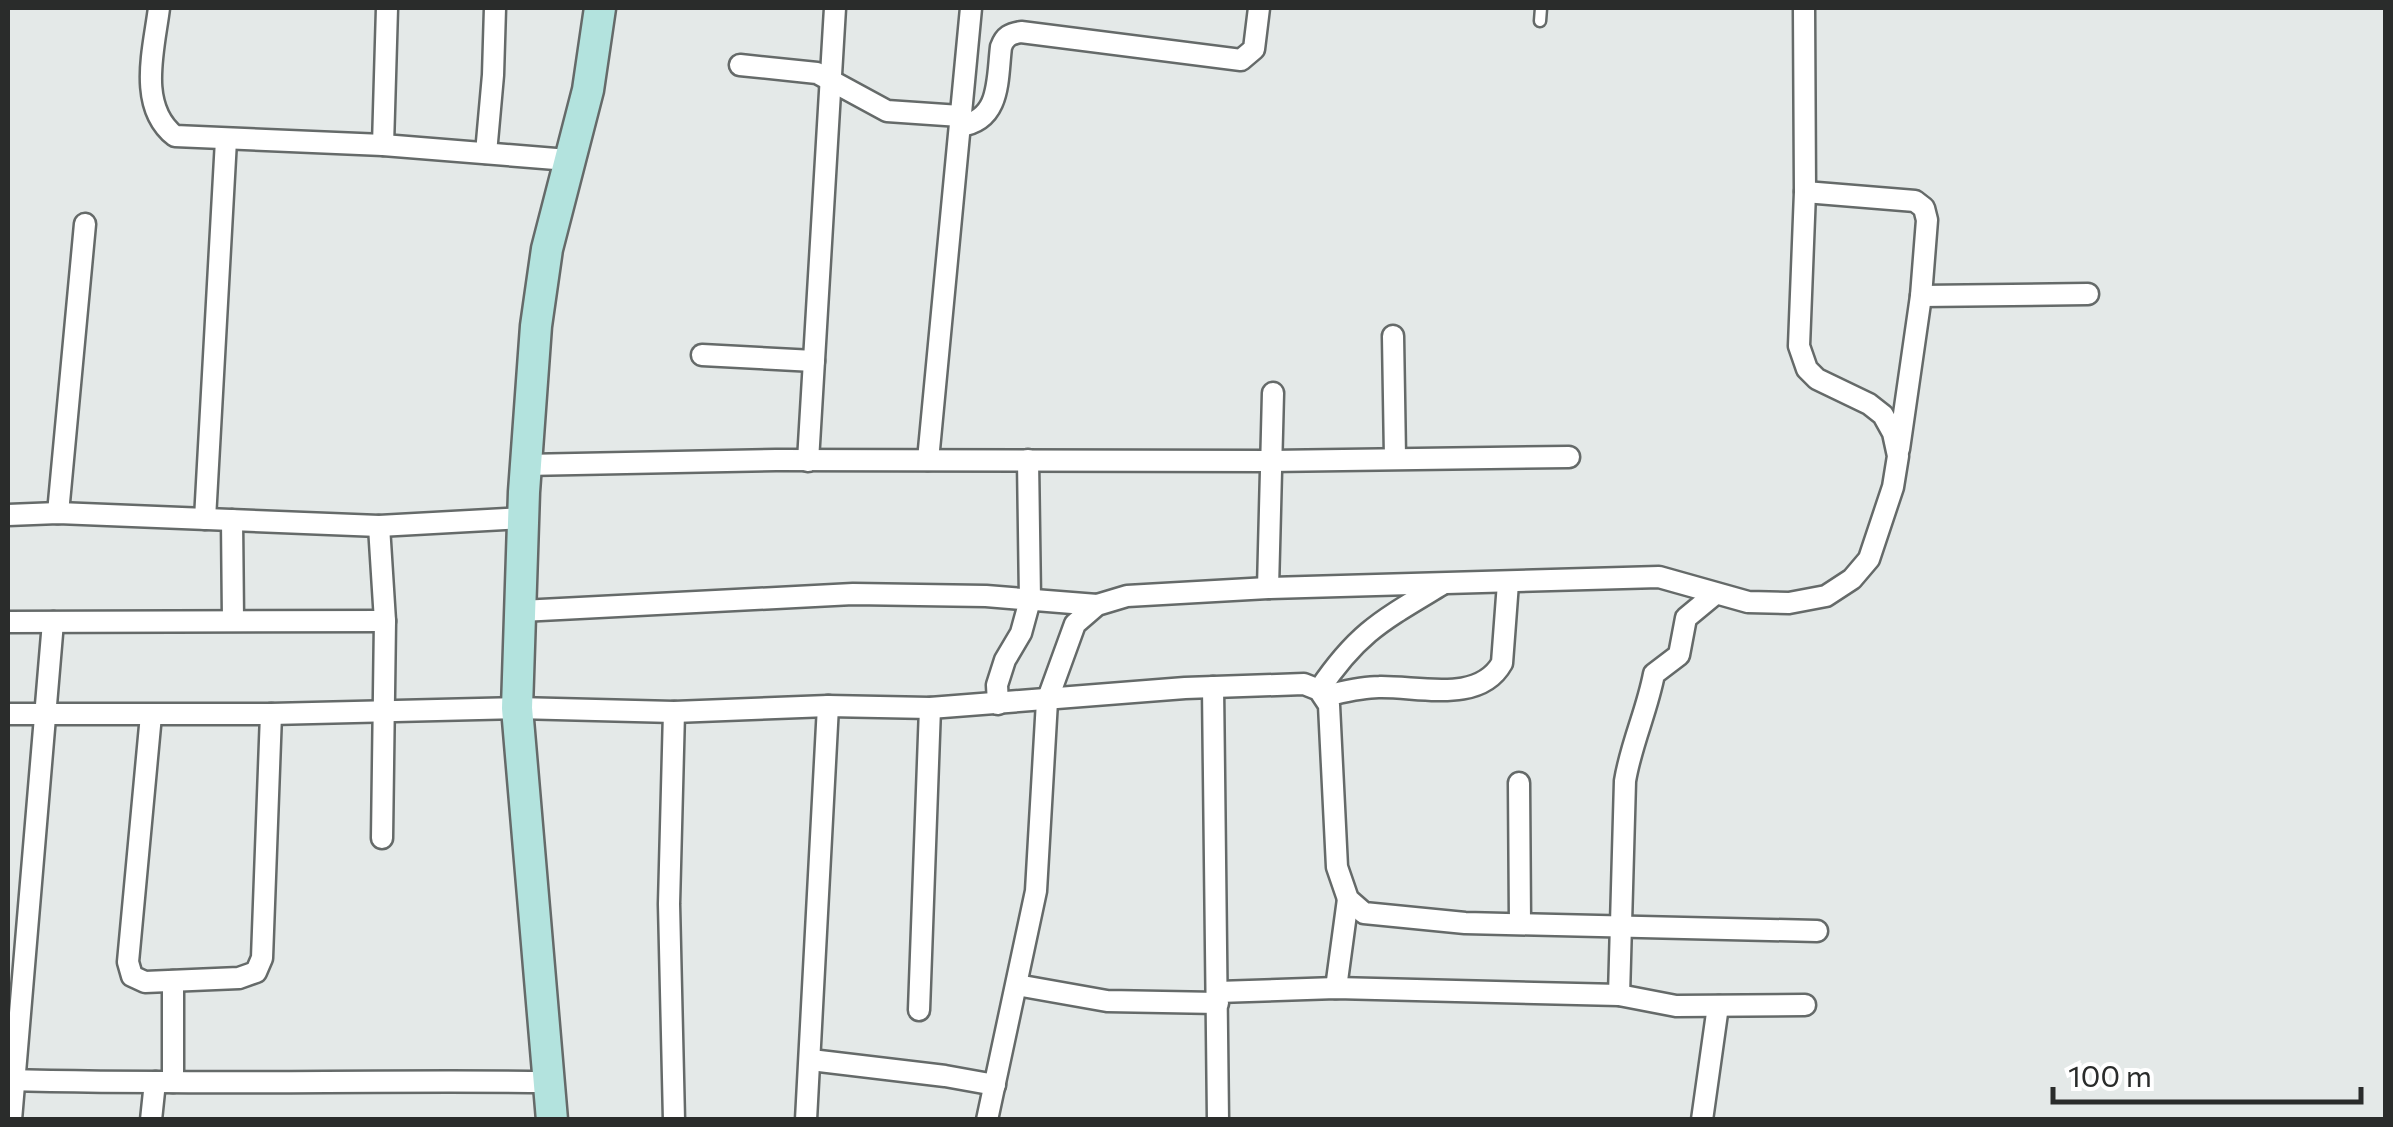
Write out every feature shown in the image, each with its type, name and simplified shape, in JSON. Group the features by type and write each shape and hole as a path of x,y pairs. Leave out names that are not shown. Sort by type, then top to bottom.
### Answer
{"street":[{"path":"158,8 151,85 154,110 161,125 175,136 383,145 568,160"},
{"path":"383,145 387,8"},
{"path":"486,153 495,8"},
{"path":"552,1120 517,708 525,465 536,326 547,249 588,90 600,8"},
{"path":"808,461 836,8"},
{"path":"928,460 971,8"},
{"path":"740,66 816,73 887,111 979,122 994,102 1001,47 1011,34 1021,32 1241,60 1254,49 1260,8"},
{"path":"1804,8 1806,192 1799,334 1802,360 1817,378 1883,415 1898,456"},
{"path":"206,519 226,140"},
{"path":"521,612 852,594 1097,605 1127,596 1268,588 1659,577 1748,602 1789,604 1826,596 1852,579 1868,559 1893,488 1921,296 1927,220 1924,208 1915,201 1806,192"},
{"path":"58,513 85,224"},
{"path":"1921,296 2088,294"},
{"path":"1393,336 1395,458"},
{"path":"702,355 814,361"},
{"path":"1268,588 1273,393"},
{"path":"525,465 1569,456"},
{"path":"998,704 997,685 1030,600 1028,460"},
{"path":"8,515 58,513 379,526 524,518"},
{"path":"232,520 233,620"},
{"path":"379,526 385,621 382,838"},
{"path":"8,714 930,708 1213,687 1304,684 1322,693 1377,687 1465,689 1496,674 1502,663 1508,583"},
{"path":"1322,693 1344,654 1368,629 1442,584"},
{"path":"1619,995 1630,751 1648,704 1654,674 1679,656 1686,618 1715,594"},
{"path":"987,1120 1036,891 1047,701 1076,624 1097,605"},
{"path":"8,622 385,621"},
{"path":"11,1120 10,1080 53,622"},
{"path":"1213,687 1218,1120"},
{"path":"1322,693 1329,705 1337,867 1348,899 1336,988"},
{"path":"806,1120 828,706"},
{"path":"919,1010 930,708"},
{"path":"674,712 669,904 674,1120"},
{"path":"151,715 128,962 132,976 145,982 240,978 256,972 262,958 271,714"},
{"path":"1518,783 1520,923"},
{"path":"1348,899 1364,913 1466,923 1818,930"},
{"path":"151,1120 164,1082 173,981"},
{"path":"1017,985 1108,1001 1218,998 1336,988 1619,995 1676,1006 1806,1004"},
{"path":"1702,1120 1718,1006"},
{"path":"811,1060 995,1085"},
{"path":"10,1080 549,1082"}],"lane":[{"path":"1540,8 1540,21"}]}
